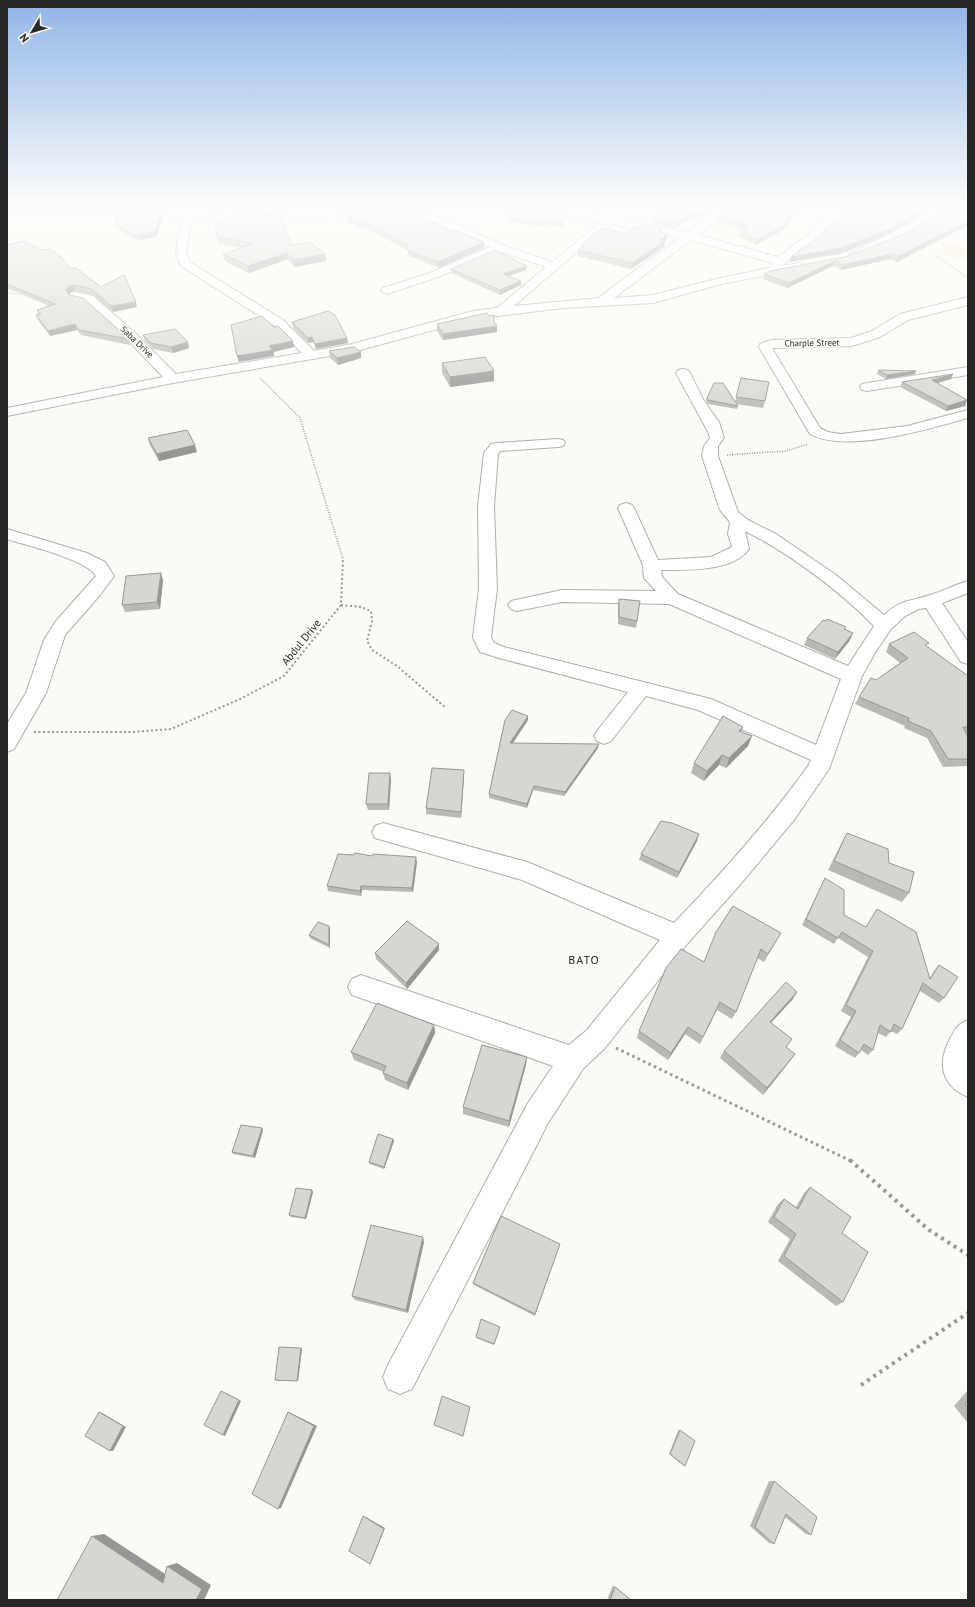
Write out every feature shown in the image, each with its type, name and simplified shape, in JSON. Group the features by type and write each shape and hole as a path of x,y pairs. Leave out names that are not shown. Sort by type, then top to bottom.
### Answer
{"street":[{"path":"213,281 279,322 310,354"},
{"path":"387,290 415,281"},
{"path":"501,311 536,281"},
{"path":"603,301 627,281"},
{"path":"7,412 173,379 374,343 448,321 501,311 603,301 652,299 720,281"},
{"name":"Saba Drive","path":"75,296 89,299 132,336 173,379"},
{"name":"Charple Street","path":"832,438 816,431 810,424 766,349 767,345 852,342 876,334 904,317 968,301"},
{"path":"867,387 968,371"},
{"path":"683,373 698,402 712,419 716,430 717,438 711,446 710,456 728,510 738,522 761,532 845,589 884,625"},
{"path":"832,438 908,430 968,414"},
{"path":"558,443 496,447 491,453 486,506 488,589 482,637 487,647 499,652 704,704 823,757"},
{"path":"626,508 652,565 653,578 672,598"},
{"path":"652,565 702,563 732,557 741,549 736,534 738,522"},
{"path":"7,534 76,555 99,566 105,576 99,587 58,632 51,643 35,694 9,738"},
{"path":"400,1377 538,1113 573,1060 596,1039 678,936 730,880 786,814 818,769 852,676 868,648 884,625 899,612 914,604 931,601 968,587"},
{"path":"517,605 562,596 642,596 672,598 852,676"},
{"path":"931,601 968,657"},
{"path":"604,736 642,688"},
{"path":"383,832 527,872 678,936"},
{"path":"361,987 573,1060"},
{"path":"968,1033 956,1054 956,1069 968,1083"}],"path":[{"path":"7,293 22,294"},
{"path":"247,366 300,418 344,561 341,605 368,607 373,611 374,616 367,641 372,650 396,666 446,708"},
{"path":"710,456 786,451 801,445 820,443 832,438"},
{"name":"Abdul Drive","path":"9,738 132,732 171,728 240,699 284,676 341,605"},
{"path":"596,1039 850,1160 929,1230 968,1255"},
{"path":"861,1385 968,1313"}],"building":[{"path":"7,281 93,281 101,287 113,281 127,281 136,302 111,306 92,289 73,285 69,286 66,290 69,295 83,298 129,339 79,330 75,324 48,331 36,315 41,314 37,310 55,304 7,284"},
{"path":"479,281 521,281 500,290"},
{"path":"328,311 335,315 347,338 315,344 312,337 308,338 292,322"},
{"path":"487,313 489,316 494,315 494,322 497,326 443,334 437,324"},
{"path":"262,316 274,327 278,326 293,341 269,346 273,350 237,356 231,325"},
{"path":"175,329 188,342 171,347 151,343 143,335"},
{"path":"354,347 361,352 337,358 329,351"},
{"path":"485,357 494,371 450,377 442,363"},
{"path":"878,370 916,371 887,375"},
{"path":"953,374 932,380 967,400 948,406 902,382"},
{"path":"741,378 769,382 765,401 736,397"},
{"path":"714,383 723,383 738,406 708,400 707,398"},
{"path":"187,430 195,445 157,454 148,438"},
{"path":"161,573 157,602 122,605 126,576"},
{"path":"619,599 640,601 637,621 619,617"},
{"path":"827,619 846,627 844,629 853,633 838,652 807,638 823,620 825,621"},
{"path":"914,632 929,643 925,645 968,676 968,727 963,727 968,737 968,759 948,759 931,731 908,721 909,718 859,697 871,678 876,680 908,658 889,644"},
{"path":"512,710 528,716 510,743 599,744 565,792 534,786 527,804 489,794 505,720"},
{"path":"723,716 743,727 739,731 752,736 729,758 722,755 707,771 694,763"},
{"path":"432,768 464,770 461,812 426,808"},
{"path":"369,773 390,773 388,804 366,804"},
{"path":"661,821 672,823 699,834 679,872 641,854"},
{"path":"847,833 888,849 889,863 914,872 909,893 834,861"},
{"path":"355,853 372,856 373,854 416,857 412,888 361,886 360,891 327,886 338,854 354,855"},
{"path":"825,878 844,890 844,915 866,927 877,909 916,932 930,979 939,965 958,977 944,998 923,983 902,1029 894,1024 891,1032 880,1025 873,1050 864,1044 859,1053 840,1040 856,1011 846,1005 873,951 842,932 838,938 806,919"},
{"path":"733,906 781,933 768,954 761,949 736,1012 720,1002 703,1037 688,1027 671,1053 639,1031 666,968 681,949 704,962 716,932"},
{"path":"407,921 439,944 406,983 375,953"},
{"path":"318,922 329,926 329,945 309,935"},
{"path":"786,982 797,992 770,1022 792,1039 786,1047 795,1054 767,1088 724,1051"},
{"path":"377,1003 434,1025 407,1083 383,1073 386,1066 351,1052"},
{"path":"482,1045 527,1057 509,1121 463,1107"},
{"path":"241,1125 262,1128 253,1156 232,1152"},
{"path":"378,1134 393,1139 384,1167 369,1162"},
{"path":"810,1187 851,1217 842,1233 868,1252 843,1302 784,1256 796,1234 774,1217 784,1199 798,1209"},
{"path":"296,1188 312,1190 305,1218 289,1215"},
{"path":"501,1216 560,1244 535,1314 473,1283"},
{"path":"371,1225 423,1237 406,1310 352,1296"},
{"path":"481,1319 500,1327 494,1344 476,1337"},
{"path":"279,1347 301,1348 297,1381 275,1380"},
{"path":"221,1391 239,1400 223,1435 204,1425"},
{"path":"442,1396 470,1407 463,1436 434,1425"},
{"path":"968,1401 968,1408 965,1404"},
{"path":"99,1412 123,1426 110,1451 85,1436"},
{"path":"288,1412 314,1426 278,1509 252,1494"},
{"path":"680,1430 695,1441 685,1466 670,1454"},
{"path":"774,1481 817,1517 811,1535 786,1514 774,1544 755,1527"},
{"path":"363,1516 384,1529 370,1564 349,1551"},
{"path":"92,1536 163,1583 167,1566 202,1589 196,1600 57,1600"},
{"path":"615,1587 631,1600 610,1600"}],"district":[{"name":"BATO","path":"584,960"}]}
